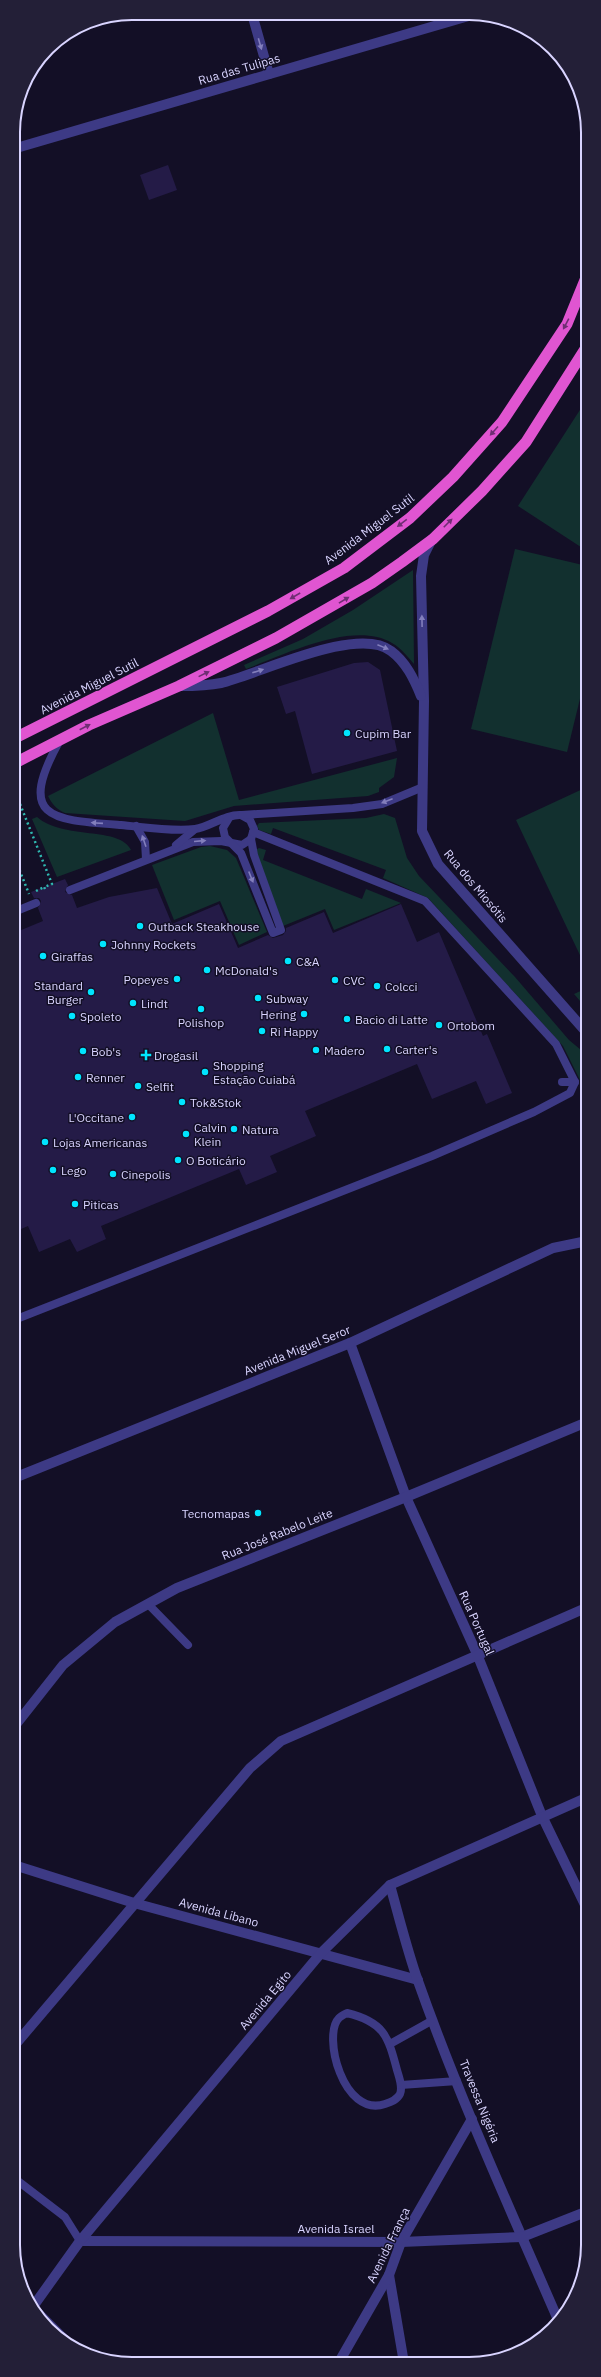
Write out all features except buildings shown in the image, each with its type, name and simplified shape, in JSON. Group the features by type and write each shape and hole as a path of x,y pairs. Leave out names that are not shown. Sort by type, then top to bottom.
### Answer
{"highway":[{"name":"Avenida Miguel Sutil","path":"20,736 268,611 344,568 410,518 453,477 502,422 567,324 581,290"},
{"path":"20,761 89,725 179,686 323,612 372,583 432,539 482,491 526,442 581,355"}],"street":[{"path":"254,20 269,74"},
{"name":"Rua das Tulipas","path":"20,147 455,20"},
{"name":"Rua dos Miosótis","path":"432,539 424,555 421,576 424,702 422,831 438,864 581,1025"},
{"name":"Rua dos Miosótis","path":"179,686 200,686 222,682 335,646 358,643 376,644 390,650 404,663 414,679 424,702"},
{"name":"Avenida Miguel Seror","path":"20,1476 350,1343 553,1248 581,1242"},
{"name":"Rua Portugal","path":"350,1343 406,1497 477,1654 542,1816 581,1897"},
{"name":"Rua José Rabelo Leite","path":"20,1719 63,1666 115,1622 177,1588 406,1497 581,1424"},
{"path":"20,2039 250,1768 281,1741 477,1654 581,1610"},
{"name":"Avenida Egito","path":"36,2302 80,2241 321,1953 390,1885 581,1800"},
{"name":"Avenida Libano","path":"20,1867 134,1903 418,1980"},
{"name":"Travessa Nigéria","path":"390,1885 418,1980 433,2020 472,2119 556,2315"},
{"name":"Avenida França","path":"342,2357 389,2275 401,2242 472,2119"},
{"name":"Avenida Israel","path":"80,2241 401,2242 522,2237 581,2214"},
{"path":"389,2275 403,2357"}],"lane":[{"path":"60,740 47,763 40,784 42,801 49,812 69,821 194,830"},
{"path":"169,850 194,830 232,816 360,807 382,804 423,787"},
{"path":"232,816 225,823 223,828 225,837 241,853 273,933 281,930 254,855 250,820 241,815"},
{"path":"136,826 145,842 146,859"},
{"path":"70,890 169,850 193,842 221,841 232,844 242,844 252,835"},
{"path":"252,835 424,901 556,1044 575,1082"},
{"path":"20,910 36,903"},
{"path":"562,1082 575,1082"},
{"path":"20,1318 432,1156 560,1098 570,1092 575,1082"},
{"path":"148,1604 188,1645"},
{"path":"347,2013 366,2018 382,2031 390,2044 401,2085 400,2094 393,2102 380,2106 364,2104 352,2096 340,2072 334,2048 334,2029 339,2018 347,2013"},
{"path":"390,2044 433,2020"},
{"path":"401,2085 457,2081"},
{"path":"20,2183 65,2217 80,2241"}],"path":[{"path":"20,804 52,884 29,894 20,871"},
{"path":"44,887 46,892"}],"green space":[{"path":"581,408 581,547 518,506"},
{"path":"515,549 581,565 581,695 567,752 471,729"},
{"path":"413,570 414,664 392,643 376,637 358,635 339,637 319,642 246,669 244,665 303,639 353,610"},
{"path":"213,713 239,800 397,758 394,777 379,788 379,792 368,796 234,806 185,821 65,813 55,806 48,796"},
{"path":"581,790 581,957 516,820"},
{"path":"384,814 395,818 407,858 419,876 515,977 569,1040 581,1050 581,1082 563,1046 428,898 383,878 386,870 273,828 271,834 259,830 257,826 259,823 366,818"},
{"path":"37,817 48,824 61,828 115,838 125,843 131,850 57,877 32,819"},
{"path":"210,846 227,850 236,858 267,932 239,945 220,901 174,920 152,865 201,847"},
{"path":"259,848 266,850 263,860 362,899 366,889 401,903 334,930 325,909 283,926 256,850"},
{"path":"581,991 581,1002 574,994"}],"place":[{"name":"Cupim Bar","path":"347,733"},
{"name":"Outback Steakhouse","path":"140,926"},
{"name":"Johnny Rockets","path":"103,944"},
{"name":"Giraffas","path":"43,956"},
{"name":"C&A","path":"288,961"},
{"name":"McDonald's","path":"207,970"},
{"name":"Popeyes","path":"177,979"},
{"name":"CVC","path":"335,980"},
{"name":"Colcci","path":"377,986"},
{"name":"Standard Burger","path":"91,992"},
{"name":"Subway","path":"258,998"},
{"name":"Lindt","path":"133,1003"},
{"name":"Polishop","path":"201,1009"},
{"name":"Hering","path":"304,1014"},
{"name":"Spoleto","path":"72,1016"},
{"name":"Bacio di Latte","path":"347,1019"},
{"name":"Ortobom","path":"439,1025"},
{"name":"Ri Happy","path":"262,1031"},
{"name":"Carter's","path":"387,1049"},
{"name":"Madero","path":"316,1050"},
{"name":"Bob's","path":"83,1051"},
{"name":"Drogasil","path":"146,1055"},
{"name":"Shopping Estação Cuiabá","path":"205,1072"},
{"name":"Renner","path":"78,1077"},
{"name":"Selfit","path":"138,1086"},
{"name":"Tok&Stok","path":"182,1102"},
{"name":"L'Occitane","path":"132,1117"},
{"name":"Natura","path":"234,1129"},
{"name":"Calvin Klein","path":"186,1134"},
{"name":"Lojas Americanas","path":"45,1142"},
{"name":"O Boticário","path":"178,1160"},
{"name":"Lego","path":"53,1170"},
{"name":"Cinepolis","path":"113,1174"},
{"name":"Piticas","path":"75,1204"},
{"name":"Tecnomapas","path":"258,1513"}]}
